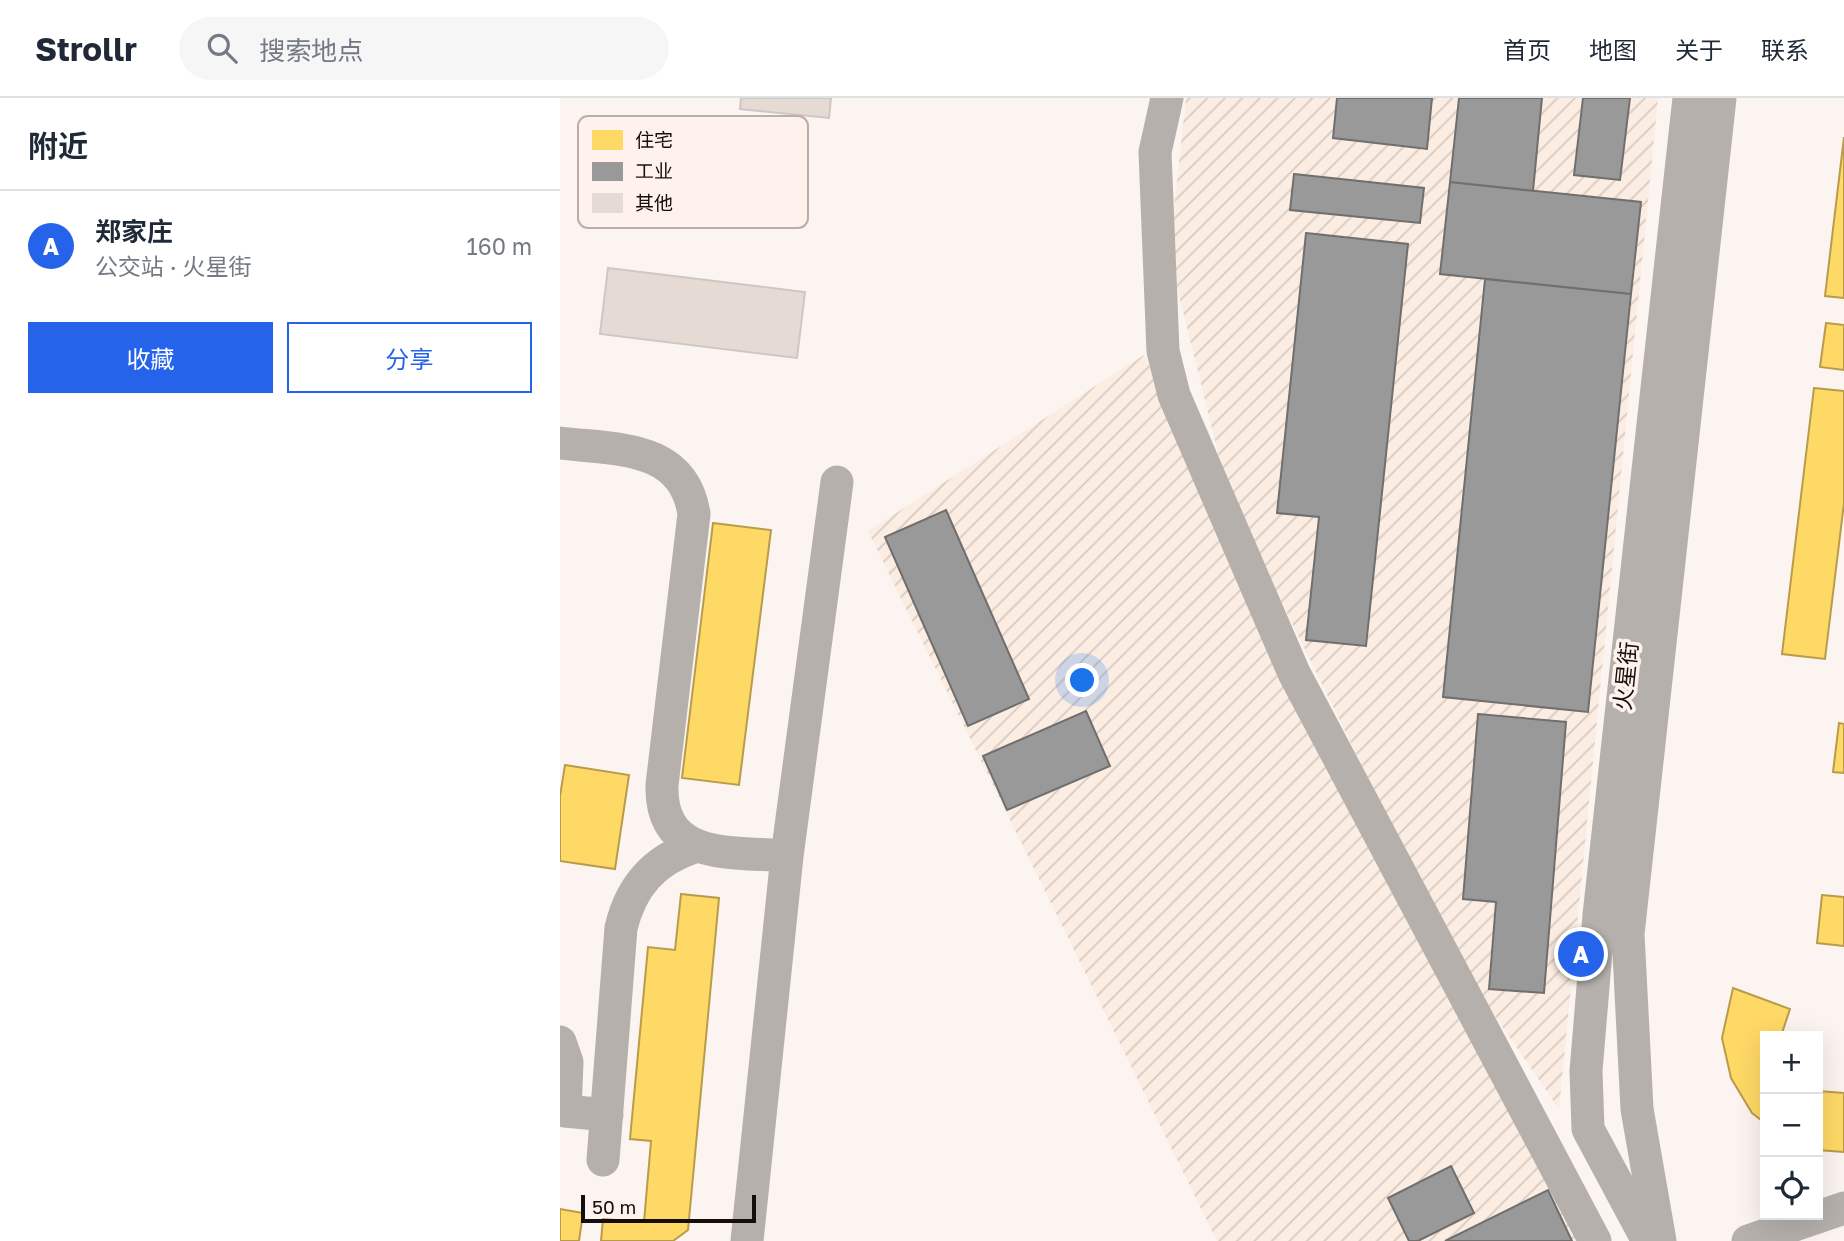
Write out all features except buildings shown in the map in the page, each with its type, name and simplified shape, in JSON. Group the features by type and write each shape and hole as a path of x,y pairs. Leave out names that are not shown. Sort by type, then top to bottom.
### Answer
{"street":[{"path":"1167,98 1155,152 1155,166 1163,351 1174,395 1294,673 1595,1241"},
{"name":"火星街","path":"1648,1241 1588,1129 1586,1071 1599,915 1689,98"},
{"name":"火星街","path":"1660,1241 1637,1109 1628,934 1720,98"},
{"path":"560,443 646,455 660,460 681,477 692,501 693,527 662,799 671,825 694,847"},
{"path":"747,1241 788,856 837,482"},
{"path":"603,1160 625,911 637,887 655,867 669,857 694,847 788,856"},
{"path":"560,1042 567,1062 565,1111 607,1115"},
{"path":"1757,1239 1844,1208"}],"shaded area":[{"path":"1186,98 1658,98 1559,1109 1460,965 1228,493 1169,255"},
{"path":"1144,355 1582,1241 1217,1241 868,531"}],"place":[{"name":"郑家庄","path":"1581,954"}]}
